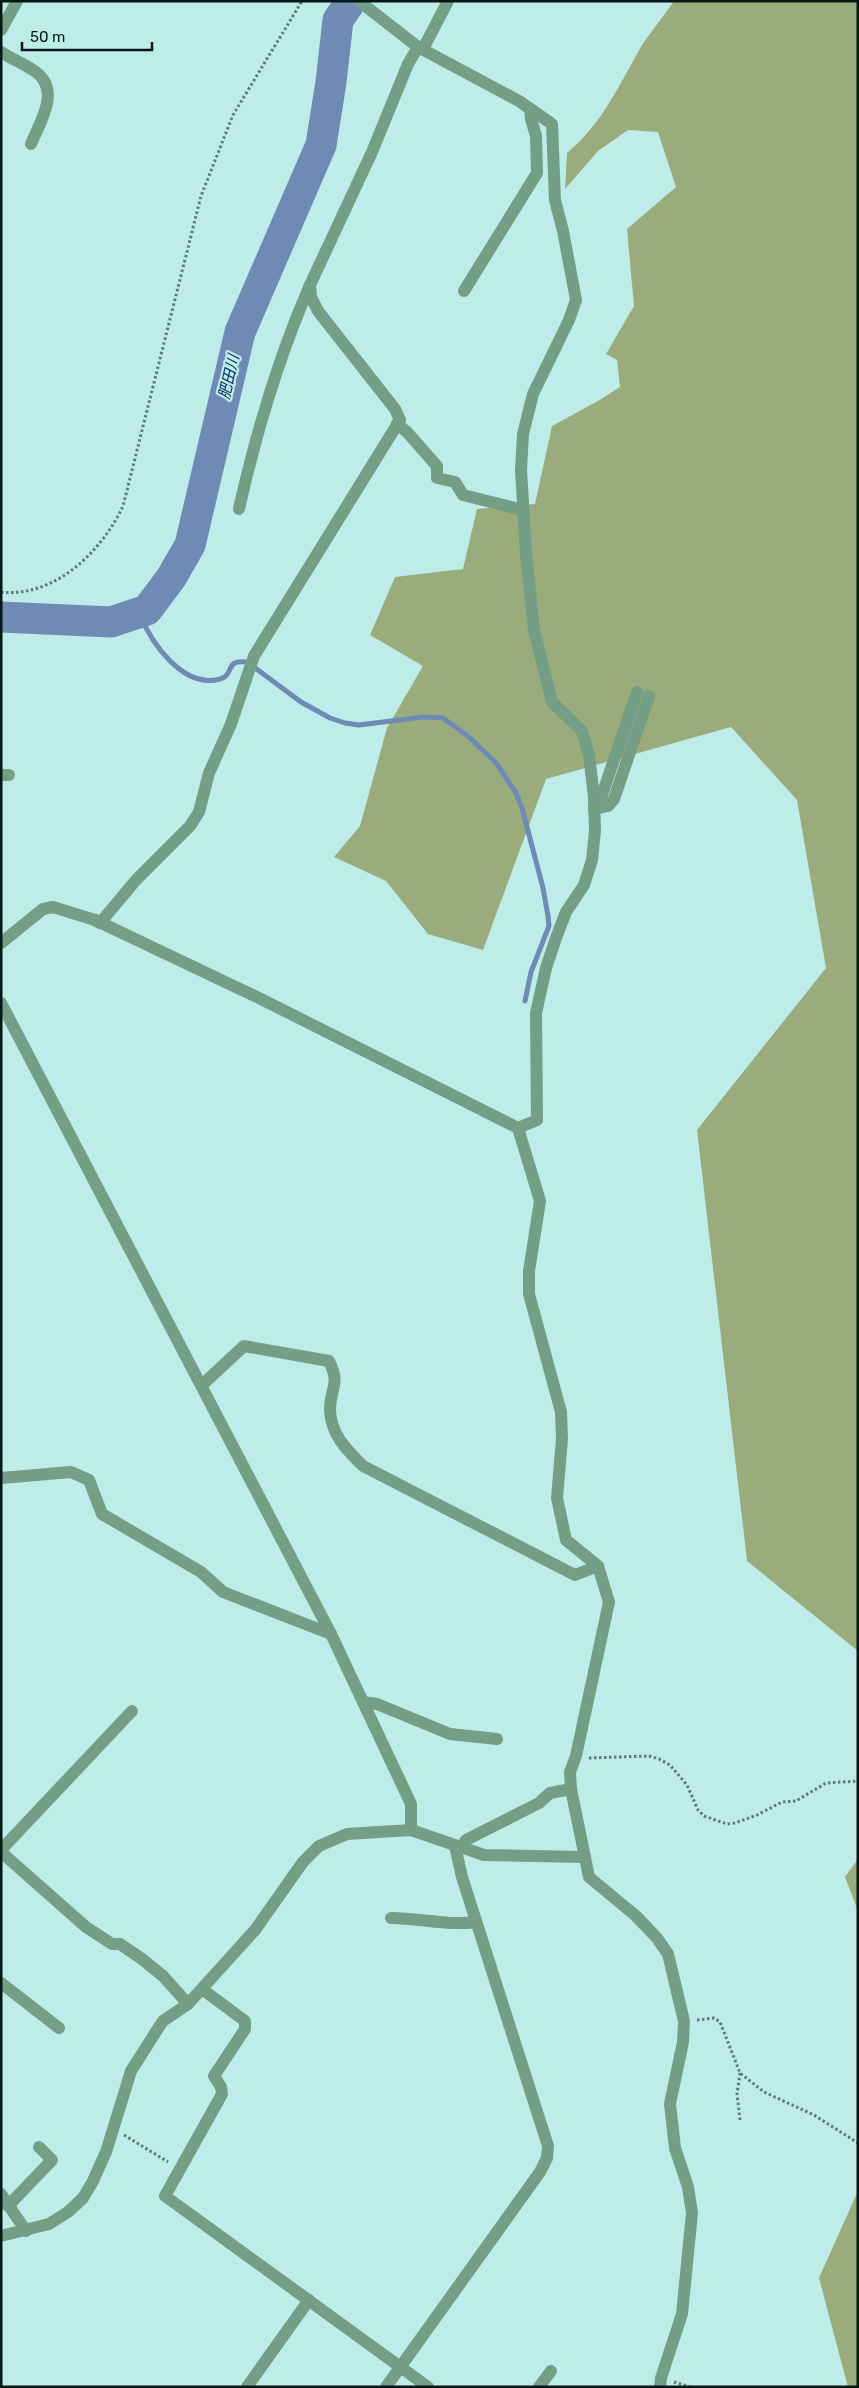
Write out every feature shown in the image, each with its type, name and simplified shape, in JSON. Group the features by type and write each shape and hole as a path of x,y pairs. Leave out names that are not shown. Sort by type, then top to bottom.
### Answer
{"street":[{"path":"1,30 17,1"},
{"path":"359,1 421,48 530,109 552,124 555,200 564,231 576,300 569,320 533,394 523,434 521,470 528,596 542,668 552,702 582,731 588,755 594,804 592,860 584,885 566,912 556,938 546,968 536,1013 537,1120 518,1128"},
{"path":"239,509 268,404 294,322 372,152 408,64 421,48 448,1"},
{"path":"1,52 36,72 46,87 48,106 31,144"},
{"path":"464,292 537,173 536,136 530,109"},
{"path":"95,920 100,923 136,880 190,826 199,812 209,773 231,724 254,656 400,420 395,409 318,311 311,297 310,285"},
{"path":"398,424 437,466 437,478 454,482 463,495 523,510"},
{"path":"594,804 608,806 614,799 643,694"},
{"path":"1,943 43,909 53,907 95,920 264,1000 518,1128 540,1201 528,1271 529,1294 561,1412 562,1439 557,1498 566,1540 598,1566 609,1602 576,1756 570,1772 571,1789 589,1877 636,1916 657,1938 668,1954 684,2021 683,2042 670,2104 675,2148 688,2187 692,2212 682,2314 660,2387"},
{"path":"1,1003 331,1634 411,1804 411,1830"},
{"path":"202,1385 244,1346 329,1361 336,1374 330,1411 338,1440 363,1466 575,1575 598,1566"},
{"path":"1,1478 71,1472 89,1480 102,1514 201,1572 223,1592 331,1634"},
{"path":"363,1702 377,1704 450,1734 497,1739"},
{"path":"132,1710 1,1852 86,1928 112,1944 120,1944 163,1976 188,2004"},
{"path":"458,1847 466,1840 539,1803 550,1793 571,1789"},
{"path":"1,2236 49,2224 68,2212 83,2198 93,2181 114,2129 137,2060 163,2021 188,2004 202,1990 255,1930 303,1862 320,1846 347,1834 411,1830 484,1854 585,1857"},
{"path":"386,2387 540,2172 547,2158 548,2146 462,1877 458,1847"},
{"path":"391,1918 408,1918 434,1922 476,1922"},
{"path":"1,1983 59,2028"},
{"path":"202,1990 245,2021 245,2029 214,2076 221,2087 222,2094 165,2196 428,2387"},
{"path":"26,2231 5,2200 52,2160 38,2147"},
{"path":"247,2387 309,2300"},
{"path":"539,2387 551,2371"}],"path":[{"path":"1,592 12,593 48,586 100,544 115,524 123,506 204,187 233,115 302,1"},
{"path":"576,1756 600,1759 649,1756 659,1759 670,1765 687,1784 698,1810 704,1816 727,1824 757,1815 782,1802 796,1801 826,1783 858,1781"},
{"path":"684,2021 714,2018 720,2022 740,2073 737,2094 740,2120"},
{"path":"740,2073 764,2092 814,2115 858,2143"},
{"path":"114,2129 180,2168"}],"green space":[{"path":"674,1 858,1 858,1651 747,1561 697,1130 826,968 797,800 731,727 546,779 483,950 428,934 386,881 334,857 360,826 387,728 423,666 370,635 395,577 463,569 477,509 535,504 552,426 620,387 617,360 606,354 634,306 627,229 676,187 658,132 628,130 598,151 565,189 567,153 591,129 618,89 642,45"},
{"path":"858,1859 858,1911 845,1877"},
{"path":"858,2191 858,2387 848,2387 819,2278"}],"waterway":[{"name":"肥田川","path":"1,617 111,622 147,610 171,578 190,545 240,332 321,145 338,20 351,1"},
{"path":"139,613 151,637 170,661 193,677 206,680 220,679 225,677 235,663 247,662 301,702 330,718 345,723 359,725 423,717 443,718 468,736 496,763 516,793 522,808 543,888 548,916 549,926 531,972 525,1001"}]}
